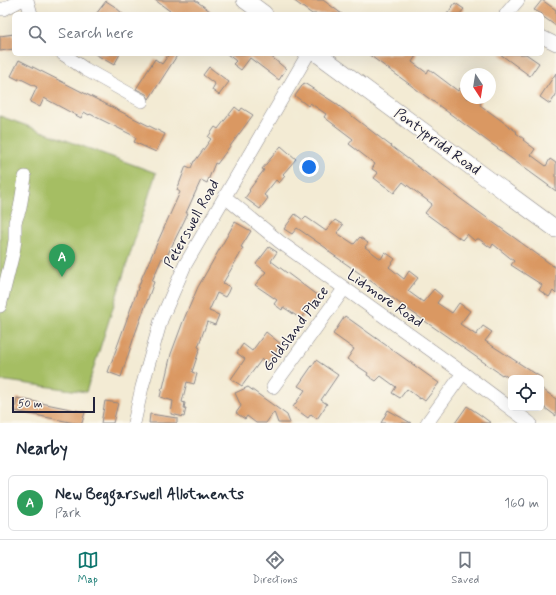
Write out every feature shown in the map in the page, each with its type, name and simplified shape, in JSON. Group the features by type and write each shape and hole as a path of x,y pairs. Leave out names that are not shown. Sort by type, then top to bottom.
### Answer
{"main road":[{"path":"245,0 261,12"},
{"name":"Pontypridd Road","path":"321,56 556,229"}],"street":[{"path":"0,9 4,9 21,0"},
{"path":"27,0 30,12"},
{"path":"508,12 518,0"},
{"path":"544,39 556,44"},
{"path":"66,56 142,101"},
{"name":"Peterswell Road","path":"134,423 142,387 161,320 185,265 307,56"},
{"path":"0,306 13,253 15,222 20,208 25,177"},
{"name":"Lidmore Road","path":"225,197 280,242 463,373 530,423"},
{"name":"Goldsland Place","path":"273,387 344,289"},
{"path":"427,423 463,373"}],"green space":[{"path":"0,116 156,173 86,392 0,381"}],"building":[{"path":"155,0 195,0 211,12 171,12"},
{"path":"293,0 323,0 339,12 309,12"},
{"path":"542,0 556,10 556,26 544,17 544,12 534,10"},
{"path":"106,1 121,12 98,12"},
{"path":"455,3 464,9 462,12 448,12"},
{"path":"12,34 12,49 0,51 0,36"},
{"path":"98,56 119,56 114,65"},
{"path":"168,56 177,56 149,99 146,94 136,89 155,59 162,64"},
{"path":"230,56 270,56 286,69 279,80 250,58 241,70 233,64 236,61"},
{"path":"371,56 416,56 412,62 427,73 429,69 458,91 460,88 460,104 480,104 517,132 516,133 524,139 523,140 535,149 531,155 546,166 550,159 556,163 556,191"},
{"path":"503,56 529,56 539,63 530,76"},
{"path":"19,60 165,134 156,152 134,142 136,138 132,135 90,114 89,115 84,112 81,118 44,98 40,107 30,102 37,87 19,78 19,80 11,76"},
{"path":"209,67 229,82 219,95 212,90 215,84 203,75"},
{"path":"556,73 556,95 550,104 540,97"},
{"path":"304,83 335,103 443,186 556,268 556,294 553,291 549,297 539,290 542,285 511,265 514,261 493,244 491,248 479,239 475,241 467,234 462,240 425,213 432,204 403,182 394,193 374,178 378,173 372,169 375,164 349,144 353,139 324,117 326,114 310,103 308,106 295,96"},
{"path":"235,107 240,111 242,108 253,115 217,164 215,163 207,183 201,180 186,213 188,213 165,260 162,258 152,281 154,282 121,377 108,372 142,277 180,192 177,190 186,166 191,168 194,161 211,139 208,137 215,127 218,129"},
{"path":"281,146 296,159 283,174 285,176 279,183 276,180 264,195 268,198 260,209 245,198 264,170 262,169"},
{"path":"295,214 303,220 306,217 326,231 335,220 343,225 337,233 354,244 360,237 368,243 365,247 381,259 385,252 395,259 389,267 404,279 409,271 418,278 408,291 423,302 434,289 442,296 437,303 452,313 459,303 470,311 460,324 476,335 483,326 492,332 485,341 537,375 508,375 508,377 503,374 502,375 399,303 297,228 292,234 284,229"},
{"path":"235,222 251,231 241,247 243,248 239,256 223,283 230,287 228,292 225,297 217,293 209,311 219,315 215,325 207,322 198,347 200,348 192,372 197,374 194,384 187,382 182,402 185,403 184,408 186,408 184,417 171,414 173,401 160,397 171,354 198,287"},
{"path":"269,247 277,252 271,261 318,296 301,319 283,307 282,310 274,304 277,300 255,285 266,272 256,264"},
{"path":"345,316 439,383 425,401 407,389 400,398 392,393 396,387 381,376 376,381 367,375 368,373 347,359 354,349 333,334"},
{"path":"266,332 281,344 267,363 262,359 242,386 231,379 245,359 237,353 243,344 252,351"},
{"path":"316,360 338,375 321,400 327,404 317,419 311,414 308,418 293,407 305,390 298,386"},
{"path":"248,387 287,415 290,423 278,423 274,412 266,423 256,423 247,416 245,419 236,413 241,406 235,393"},
{"path":"544,390 556,399 556,416 544,407"},
{"path":"17,398 85,412 82,423 75,423 15,411"},
{"path":"105,401 118,403 113,423 101,423"},
{"path":"467,406 479,414 491,423 455,423"},
{"path":"388,410 411,423 381,423"},
{"path":"150,414 177,418 177,423 149,423"}],"place":[{"name":"New Beggarswell Allotments","path":"62,277"}]}
